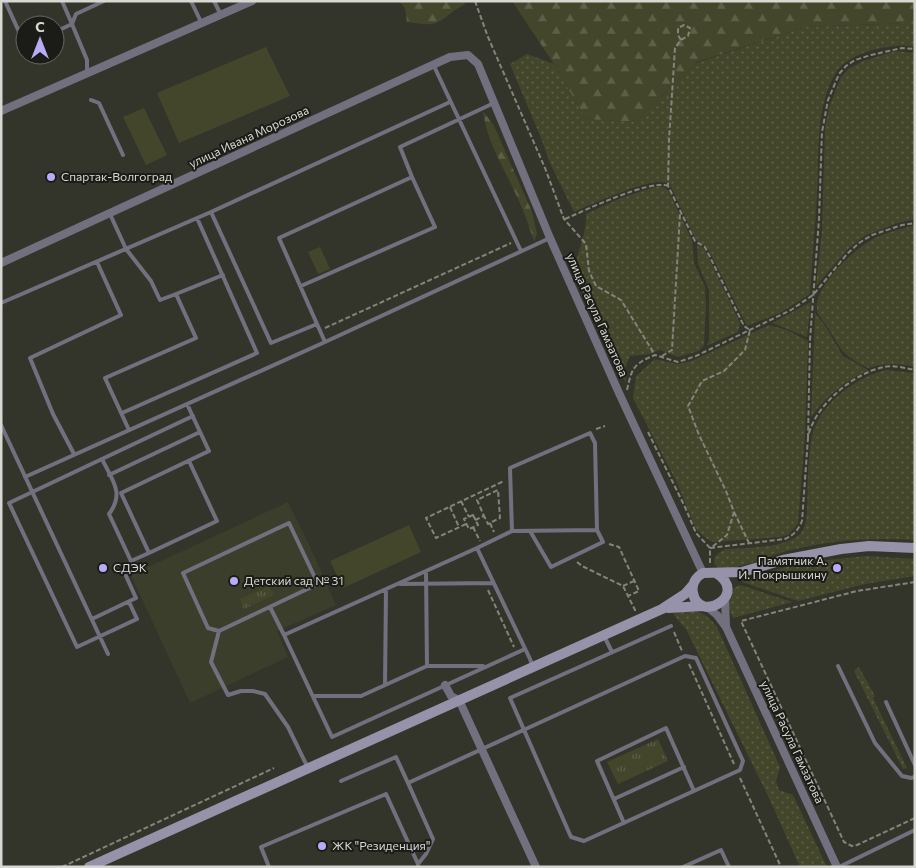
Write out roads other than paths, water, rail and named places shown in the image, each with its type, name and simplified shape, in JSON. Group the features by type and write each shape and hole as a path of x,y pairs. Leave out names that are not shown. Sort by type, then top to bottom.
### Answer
{"main road":[{"path":"89,867 662,609 685,594 698,576 710,573 742,572 813,553 841,549 869,546 915,548"},
{"path":"662,609 718,604 733,584 761,567"},
{"path":"710,573 725,581 726,595"},
{"path":"692,586 694,598 705,606"}],"street":[{"path":"1,111 252,1"},
{"name":"улица Ивана Морозова","path":"1,263 433,64 450,57 468,55 478,64"},
{"name":"улица Расула Гамзатова","path":"478,64 550,238 619,393 710,573"},
{"name":"улица Расула Гамзатова","path":"726,595 726,626"},
{"name":"улица Расула Гамзатова","path":"705,606 717,615 726,626 838,867"},
{"path":"445,685 451,696 459,700 536,867"}],"lane":[{"path":"5,1 15,23"},
{"path":"62,1 87,60 87,70 90,73"},
{"path":"65,27 72,24 76,14 104,1"},
{"path":"191,1 202,24"},
{"path":"214,1 221,16"},
{"path":"433,64 521,251"},
{"path":"91,100 99,103 124,155"},
{"path":"1,303 197,218 450,102"},
{"path":"301,286 434,227 400,147 494,103"},
{"path":"325,342 279,238 412,177"},
{"path":"210,212 271,343 316,324"},
{"path":"110,214 126,249 151,281 160,300 223,275"},
{"path":"122,413 257,353 197,218"},
{"path":"25,477 550,238"},
{"path":"74,454 53,414 30,358 121,315 97,262"},
{"path":"129,430 105,378 196,338 176,294"},
{"path":"119,493 209,451 187,404"},
{"path":"128,602 136,619 77,647 9,502 192,416"},
{"path":"1,425 108,654"},
{"path":"109,475 200,432"},
{"path":"512,530 510,468 590,433 595,443 597,530 602,542 551,567 530,531"},
{"path":"102,459 149,553"},
{"path":"131,561 217,521 189,461"},
{"path":"92,619 136,598 126,576 131,561 109,514 116,506 119,493"},
{"path":"289,523 318,584 219,631 208,628 182,573 289,523"},
{"path":"284,634 477,548 512,530 597,530"},
{"path":"477,548 533,667"},
{"path":"426,571 427,666"},
{"path":"398,584 493,583"},
{"path":"385,685 386,589"},
{"path":"270,607 332,737 524,649"},
{"path":"408,783 525,731 685,656 696,658 743,761 740,770 584,841 571,837 525,731 510,698 671,626"},
{"path":"219,631 211,662 228,695 241,691 265,694 288,727 308,768"},
{"path":"604,635 612,652"},
{"path":"313,696 361,696 427,666 486,666"},
{"path":"838,666 875,743 902,776 915,777"},
{"path":"886,702 915,766"},
{"path":"624,823 597,761 666,728 694,791"},
{"path":"269,867 261,847 386,794 418,865 433,839 396,757 341,781"},
{"path":"614,799 684,767"},
{"path":"838,867 915,830"},
{"path":"683,867 721,850 728,867"}],"place":[{"name":"Спартак-Волгоград","path":"51,177"},
{"name":"СДЭК","path":"103,568"},
{"name":"Памятник А. И. Покрышкину","path":"837,568"},
{"name":"Детский сад № 31","path":"234,581"},
{"name":"ЖК \"Резиденция\"","path":"322,846"}]}
